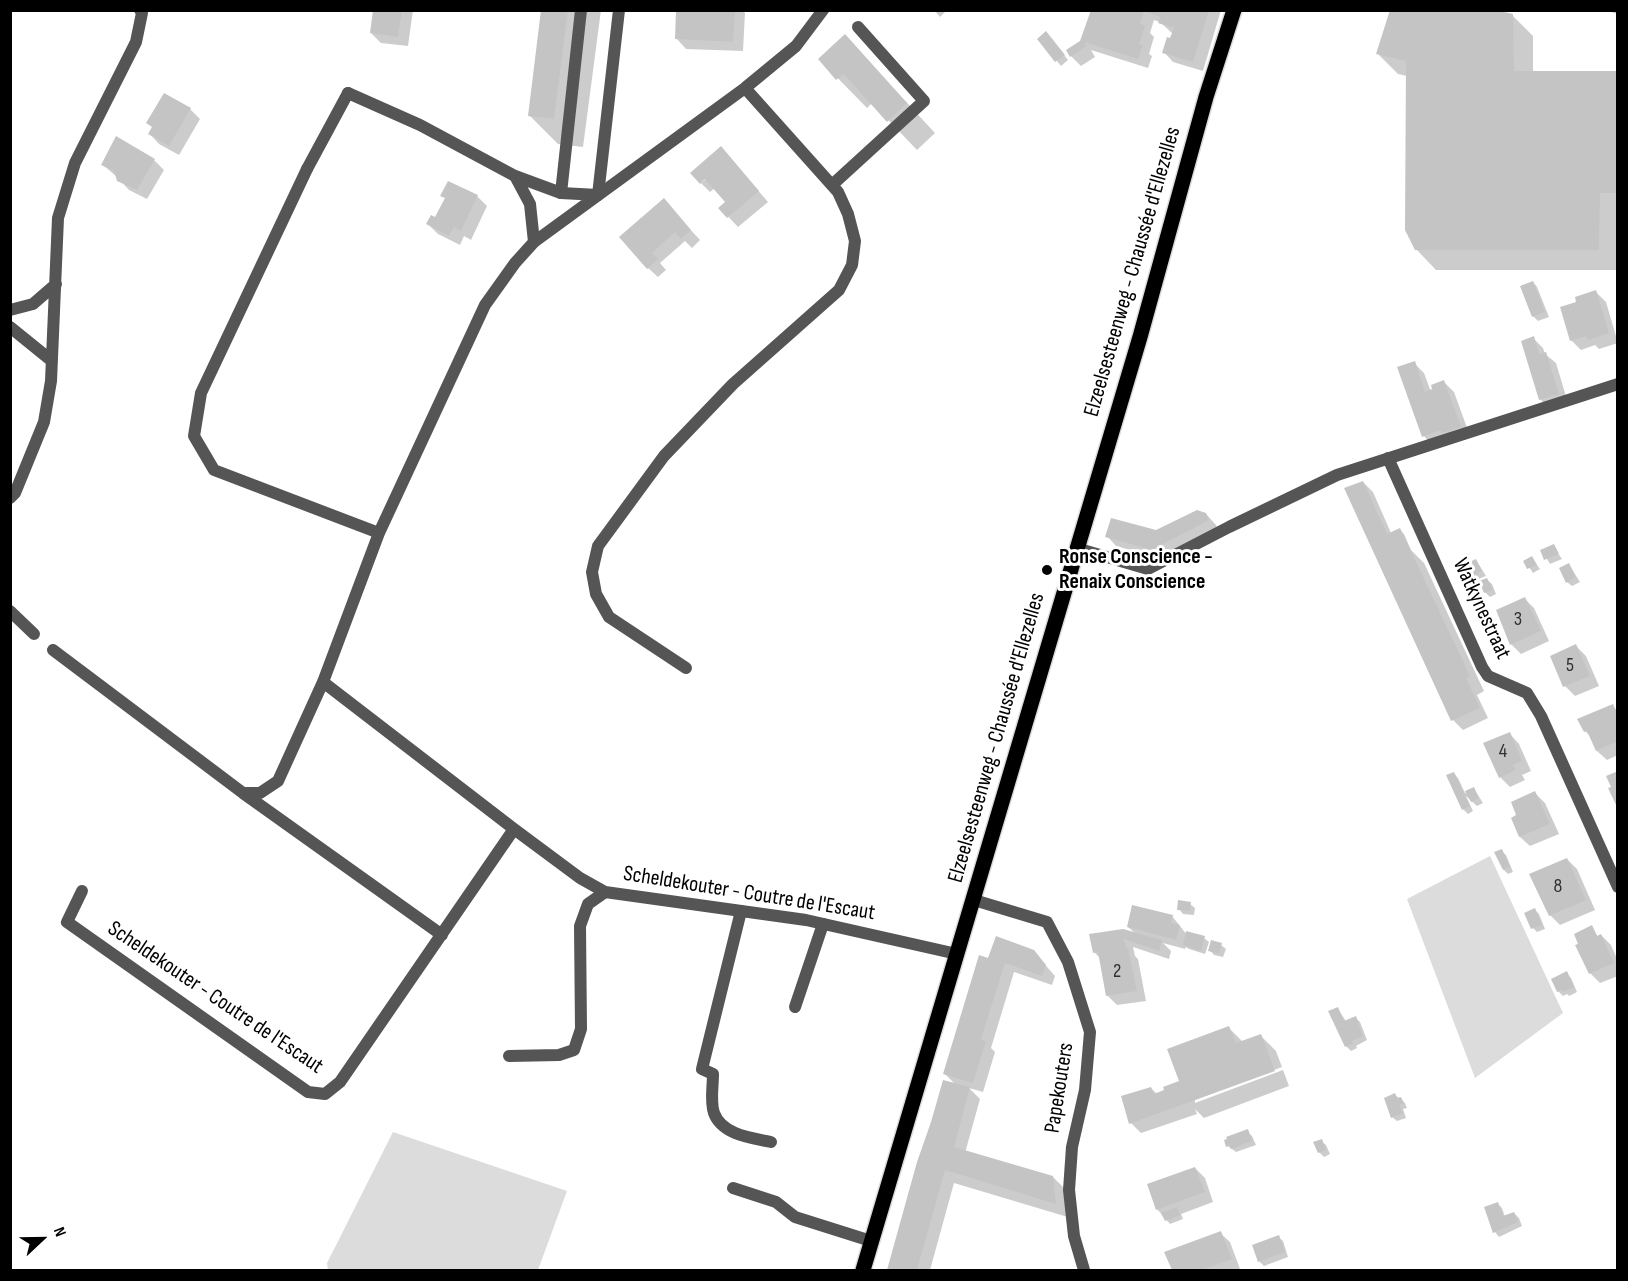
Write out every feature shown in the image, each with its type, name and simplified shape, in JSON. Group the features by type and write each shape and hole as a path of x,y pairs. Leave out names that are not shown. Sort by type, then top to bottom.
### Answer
{"main road":[{"name":"Elzeelsesteenweg - Chaussée d'Ellezelles","path":"862,1270 974,900 1140,337 1206,98 1234,10"}],"street":[{"path":"561,193 581,10"},
{"path":"598,195 619,10"},
{"path":"243,793 260,793 278,781 322,682 379,533 485,305 515,263 534,242 745,88 796,46 823,10"},
{"path":"10,498 15,493 44,422 51,381 58,218 75,163 136,42 142,11"},
{"path":"832,185 924,101 858,27"},
{"path":"686,668 609,617 596,594 592,572 598,546 664,456 733,384 839,290 852,265 855,241 848,214 838,192 745,88"},
{"path":"379,533 214,470 194,436 201,393 307,169 348,93 420,125 515,176 561,193 598,195"},
{"path":"515,176 530,204 534,242"},
{"path":"10,310 33,304 56,284"},
{"path":"10,327 52,361"},
{"path":"1076,548 1148,569 1337,475 1617,384"},
{"name":"Watkynestraat","path":"1388,458 1482,667 1488,676 1527,693 1541,716 1617,888"},
{"path":"10,611 34,634"},
{"path":"53,650 243,793 442,935"},
{"name":"Scheldekouter - Coutre de l'Escaut","path":"322,682 580,878 605,892 823,924 957,954"},
{"name":"Scheldekouter - Coutre de l'Escaut","path":"82,891 67,922 308,1092 325,1094 340,1082 514,829"},
{"name":"Scheldekouter - Coutre de l'Escaut","path":"509,1056 558,1055 574,1050 580,1029 580,926 588,904 605,892"},
{"name":"Papekouters","path":"974,900 1047,922 1068,962 1090,1032 1085,1090 1072,1147 1069,1190 1074,1236 1084,1270"},
{"path":"741,911 702,1069 713,1074 714,1113 722,1125 738,1135 771,1142"},
{"path":"795,1007 823,924"},
{"path":"733,1188 776,1202 795,1217 871,1241"}],"shaded area":[{"path":"1490,856 1563,1013 1475,1078 1407,899"},
{"path":"393,1132 567,1191 538,1270 328,1270 327,1263"}],"building":[{"path":"373,10 402,10 398,37 370,33"},
{"path":"541,10 568,10 554,119 528,116"},
{"path":"676,10 735,10 733,42 675,39"},
{"path":"1091,10 1209,10 1193,62 1162,53 1167,37 1170,38 1174,28 1158,23 1160,17 1144,11 1140,24 1145,26 1139,44 1143,45 1138,59 1084,42 1087,46 1070,57 1066,50 1080,41"},
{"path":"1390,10 1495,10 1513,14 1514,71 1618,71 1618,193 1600,193 1599,250 1415,250 1405,230 1406,61 1376,54"},
{"path":"1046,31 1065,55 1055,62 1037,39"},
{"path":"845,34 907,103 887,122 844,74 836,80 818,59"},
{"path":"164,93 191,108 169,146 148,134 152,127 146,123"},
{"path":"116,136 155,159 137,190 117,181 114,171 101,165"},
{"path":"721,146 759,191 727,218 718,208 725,202 705,179 700,184 690,173"},
{"path":"448,181 478,195 461,231 454,227 449,236 426,224 431,215 435,217 445,198 440,196"},
{"path":"664,198 691,230 681,239 675,232 652,253 658,259 647,269 619,237"},
{"path":"1533,281 1545,312 1532,317 1520,286"},
{"path":"1596,290 1609,333 1588,340 1586,336 1570,341 1560,307 1576,302 1575,297"},
{"path":"1534,336 1539,354 1546,352 1559,394 1539,400 1521,341"},
{"path":"1415,361 1425,392 1432,389 1431,385 1444,380 1461,427 1441,433 1441,430 1422,437 1397,367"},
{"path":"1363,481 1387,534 1400,528 1470,676 1466,678 1480,708 1451,721 1344,488"},
{"path":"1197,510 1206,513 1209,520 1152,550 1105,537 1111,518 1156,530"},
{"path":"1554,544 1559,554 1544,560 1540,550"},
{"path":"1532,556 1537,565 1527,569 1523,561"},
{"path":"1476,559 1482,571 1471,577 1465,564"},
{"path":"1569,563 1576,577 1566,583 1559,568"},
{"path":"1487,578 1493,590 1484,593 1479,581"},
{"path":"1525,597 1541,631 1510,645 1496,610"},
{"path":"1576,644 1590,676 1563,687 1550,656"},
{"path":"1613,704 1618,716 1618,741 1596,751 1587,731 1584,732 1577,719"},
{"path":"1510,732 1522,761 1513,765 1516,770 1499,778 1483,743"},
{"path":"1618,771 1618,805 1616,805 1608,788 1611,787 1606,776"},
{"path":"1454,772 1470,806 1462,810 1446,775"},
{"path":"1474,787 1479,798 1471,802 1465,791"},
{"path":"1535,791 1550,824 1519,837 1511,818 1516,815 1511,802"},
{"path":"1502,849 1510,867 1503,870 1494,852"},
{"path":"1567,858 1586,900 1549,916 1529,874"},
{"path":"1178,900 1191,902 1190,911 1177,910"},
{"path":"1132,905 1173,915 1171,923 1180,925 1176,940 1127,927"},
{"path":"1535,908 1542,925 1531,929 1524,913"},
{"path":"1592,925 1597,936 1601,934 1614,963 1589,974 1575,945 1578,944 1574,934"},
{"path":"1123,929 1162,940 1159,951 1124,939 1137,991 1106,996 1098,952 1093,953 1089,934"},
{"path":"1186,931 1205,936 1201,951 1183,945"},
{"path":"996,936 1034,950 1046,965 1042,976 1005,963 981,1039 986,1041 973,1083 943,1074 979,955 988,958"},
{"path":"1211,940 1222,943 1219,954 1208,951"},
{"path":"1567,971 1574,987 1557,992 1551,979"},
{"path":"1338,1007 1344,1021 1356,1016 1363,1036 1345,1047 1328,1011"},
{"path":"1229,1026 1236,1043 1261,1034 1275,1071 1129,1124 1121,1096 1151,1087 1154,1094 1164,1090 1163,1087 1179,1081 1167,1049"},
{"path":"943,1080 970,1087 954,1147 1053,1176 1056,1204 945,1170 917,1270 887,1270 917,1162"},
{"path":"1395,1093 1397,1098 1401,1097 1404,1103 1399,1105 1403,1113 1391,1118 1384,1098"},
{"path":"1248,1129 1252,1141 1231,1149 1229,1146 1226,1147 1224,1140 1227,1139 1226,1137"},
{"path":"1322,1139 1326,1150 1318,1153 1313,1142"},
{"path":"1195,1167 1205,1192 1156,1210 1147,1184"},
{"path":"1498,1202 1503,1216 1514,1212 1518,1222 1493,1233 1484,1207"},
{"path":"1177,1207 1180,1215 1165,1221 1161,1213"},
{"path":"1221,1231 1232,1259 1202,1270 1172,1270 1164,1252"},
{"path":"1279,1235 1285,1252 1258,1262 1252,1245"}],"place":[{"name":"Ronse Conscience - Renaix Conscience","path":"1047,570"}]}
